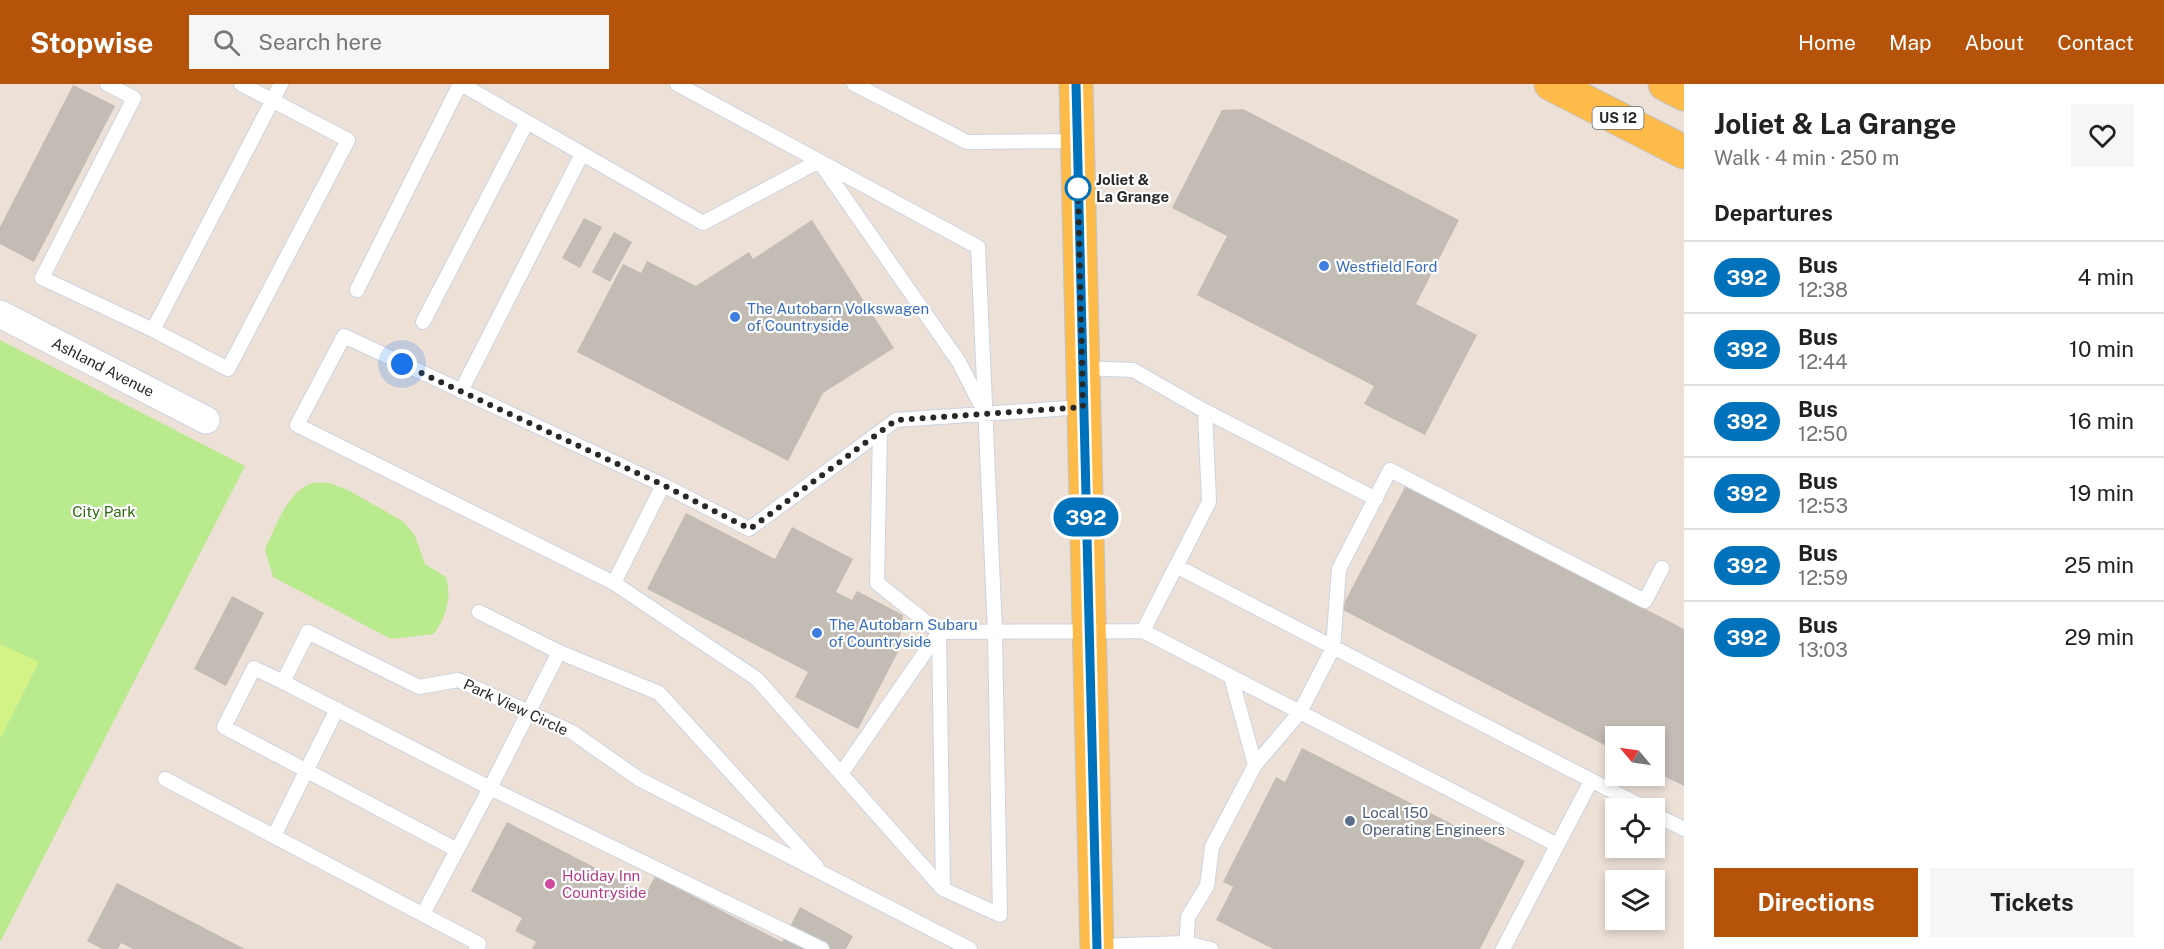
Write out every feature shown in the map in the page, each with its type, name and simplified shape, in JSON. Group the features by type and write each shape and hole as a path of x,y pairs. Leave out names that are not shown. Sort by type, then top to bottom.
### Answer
{"main road":[{"path":"1076,84 1097,947"},
{"name":"US 12","path":"1551,84 1684,152"},
{"path":"1665,84 1684,94"}],"street":[{"name":"Ashland Avenue","path":"0,314 206,420"}],"lane":[{"path":"107,84 134,98 42,278 153,330 228,369 348,140 241,84"},
{"path":"153,330 281,84"},
{"path":"357,290 460,84 704,223 819,161"},
{"path":"677,84 978,247 986,415 995,631 1000,915 943,889 757,679 614,583 297,425 344,336 663,485 750,529 896,420 986,415 1083,407"},
{"path":"854,84 967,142 1077,141"},
{"path":"423,322 527,122"},
{"path":"461,391 582,154"},
{"path":"819,161 959,362 986,415"},
{"path":"1082,368 1132,370 1205,411 1376,499"},
{"path":"1143,631 1209,502 1205,411"},
{"path":"880,432 877,583 939,632 1143,631 1557,845"},
{"path":"1185,946 1188,917 1207,886 1212,847 1255,765 1300,712 1333,648 1339,569 1390,470 1645,601 1662,568"},
{"path":"614,583 663,485"},
{"path":"1176,567 1625,798"},
{"path":"479,612 559,652 659,693 822,873"},
{"name":"Park View Circle","path":"283,681 308,632 419,687 458,680 572,732 639,779 970,949"},
{"path":"841,774 939,632"},
{"path":"939,632 943,889"},
{"path":"423,914 559,652"},
{"path":"457,850 224,727 254,668 490,788 822,949"},
{"path":"1231,677 1255,765"},
{"path":"274,836 337,709"},
{"path":"165,779 479,944 476,949"},
{"path":"1503,949 1590,781"},
{"path":"1665,820 1684,829"},
{"path":"1097,947 1185,946 1211,949"}],"green space":[{"name":"City Park","path":"0,340 245,466 0,942"},
{"path":"312,483 329,483 348,490 404,522 415,536 425,564 446,577 447,607 434,634 391,639 273,577 265,549 288,503 294,495"},
{"path":"0,644 39,662 0,739"}],"building":[{"path":"73,85 115,106 34,262 0,244 0,227"},
{"name":"Westfield Ford","path":"1243,109 1459,220 1416,304 1477,335 1425,435 1364,404 1374,386 1197,295 1227,236 1172,208 1222,110"},
{"path":"584,218 602,227 580,268 562,258"},
{"name":"The Autobarn Volkswagen of Countryside","path":"812,220 894,348 823,393 788,461 577,352 623,264 641,273 647,261 696,286 749,252 753,259"},
{"path":"614,232 632,242 610,282 592,272"},
{"path":"1406,485 1684,629 1684,786 1665,776 1665,726 1605,726 1605,745 1341,609"},
{"name":"The Autobarn Subaru of Countryside","path":"686,513 775,559 792,527 853,559 836,592 852,600 857,591 903,615 898,652 858,729 795,697 808,672 647,589"},
{"path":"232,596 264,613 226,686 194,669"},
{"name":"Local 150 Operating Engineers","path":"1302,748 1525,861 1480,949 1273,949 1216,920 1233,887 1223,882 1276,777 1285,782"},
{"name":"Holiday Inn Countryside","path":"507,822 646,894 655,876 782,942 800,907 853,936 846,949 532,949 536,942 515,931 522,918 471,891"},
{"path":"117,883 245,949 133,949 121,943 118,949 102,949 87,941"}],"bus line":[{"name":"392","path":"1076,84 1097,949"}],"place":[{"name":"Joliet & La Grange","path":"1078,188"},
{"name":"Westfield Ford","path":"1324,266"},
{"name":"The Autobarn Volkswagen of Countryside","path":"735,317"},
{"name":"The Autobarn Subaru of Countryside","path":"817,633"},
{"name":"Local 150 Operating Engineers","path":"1350,821"},
{"name":"Holiday Inn Countryside","path":"550,884"}],"route":[{"path":"402,364 663,485 750,529 896,420 1083,407 1078,188"}]}
